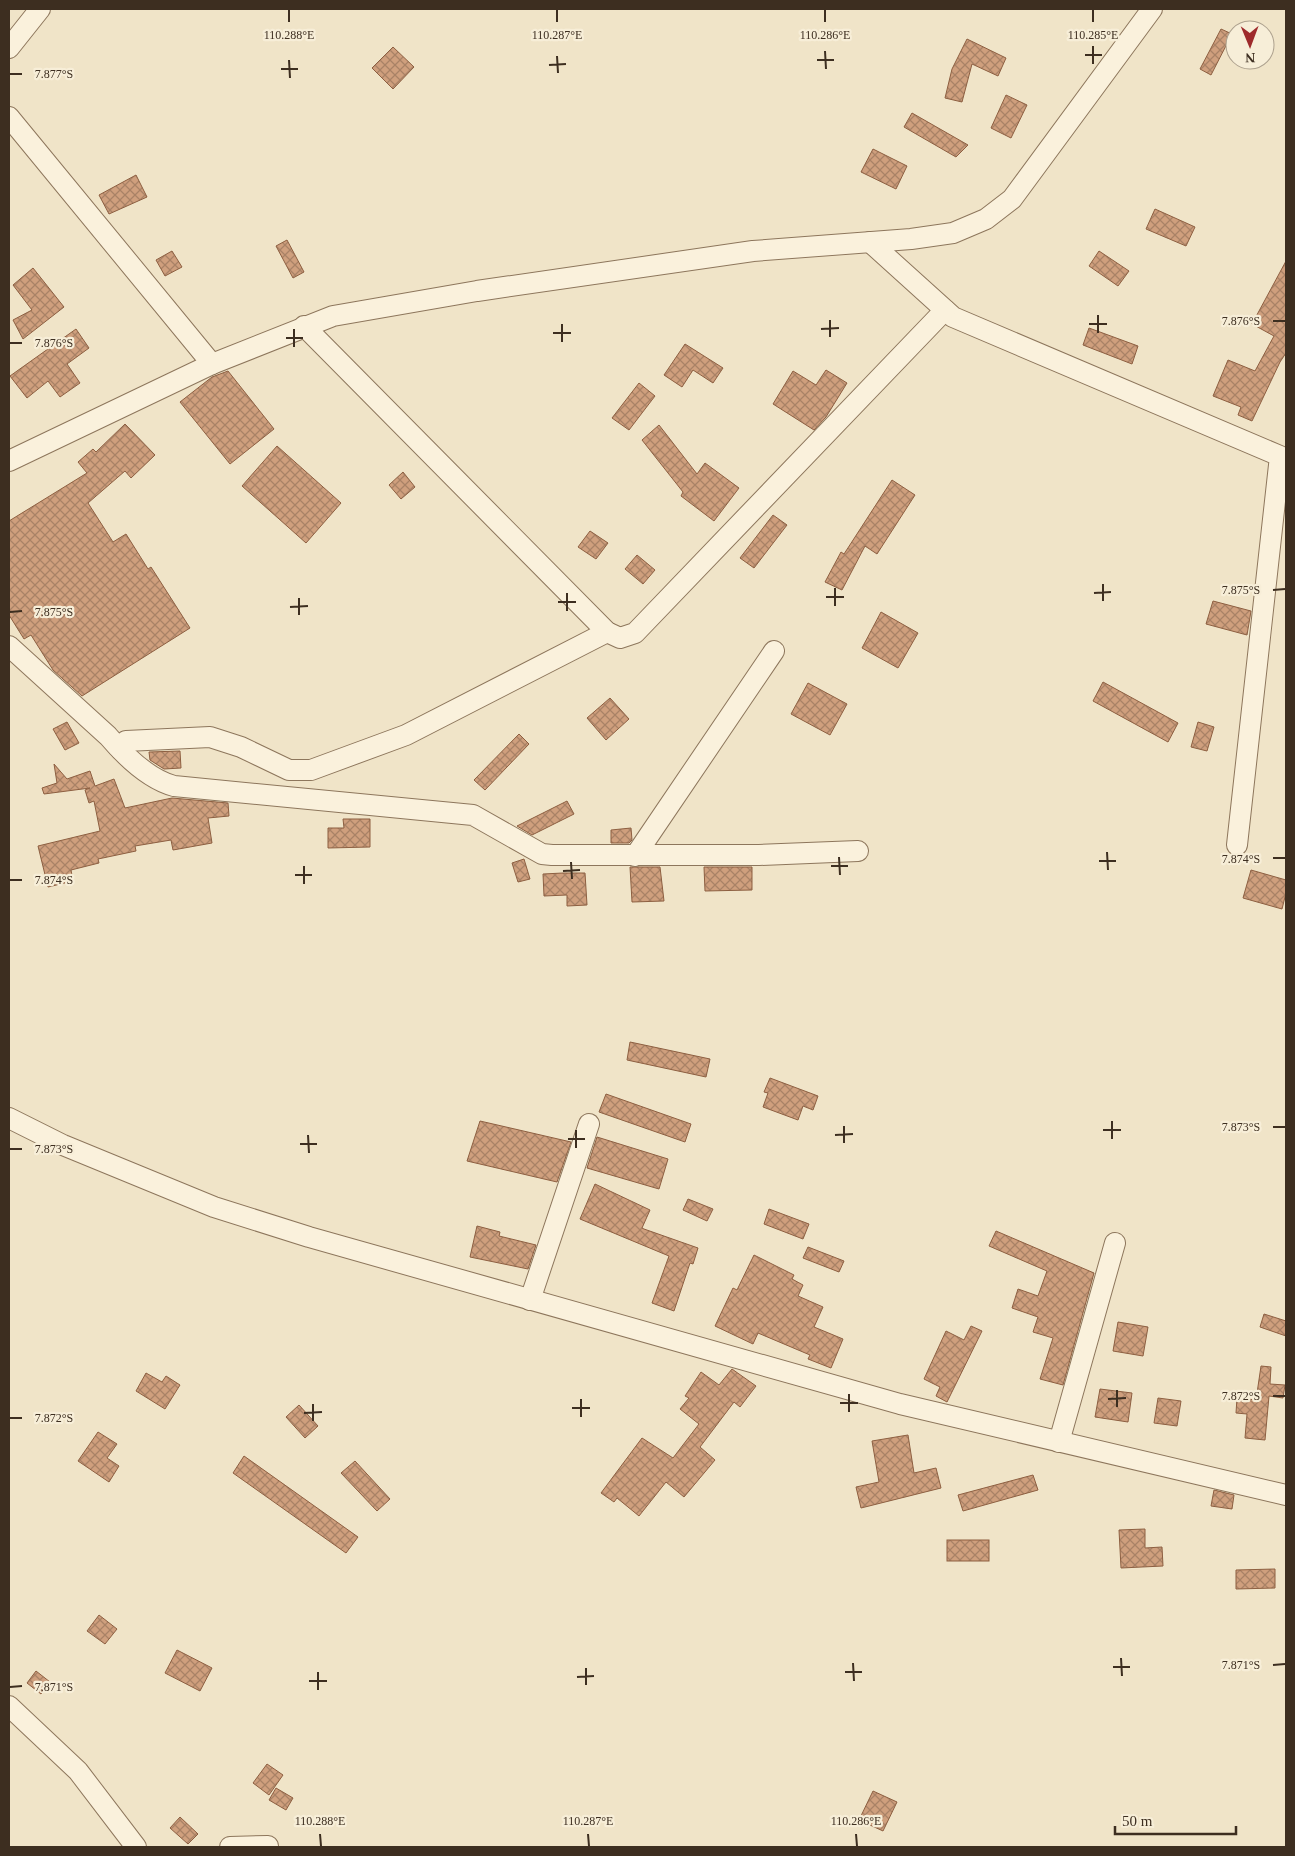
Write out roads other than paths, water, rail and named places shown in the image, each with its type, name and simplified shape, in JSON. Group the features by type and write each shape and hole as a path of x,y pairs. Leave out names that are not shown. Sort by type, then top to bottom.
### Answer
{"street":[{"path":"9,48 40,9"},
{"path":"9,461 212,364 332,316 487,289 753,251 870,242 953,233 986,219 1012,199 1147,10"},
{"path":"9,117 212,364"},
{"path":"870,242 953,317 1280,456 1237,845"},
{"path":"304,326 607,632 620,638 635,633 945,310"},
{"path":"121,750 126,741 210,737 242,747 289,770 311,770 406,735 607,632"},
{"path":"9,646 121,750 154,777 174,786 473,815 542,854 759,856 858,851"},
{"path":"635,856 774,651"},
{"path":"9,1118 64,1146 214,1207 309,1237 900,1404 1286,1495"},
{"path":"530,1300 589,1124"},
{"path":"1059,1442 1115,1243"},
{"path":"9,1706 78,1771 136,1847"},
{"path":"230,1847 268,1846"}]}
